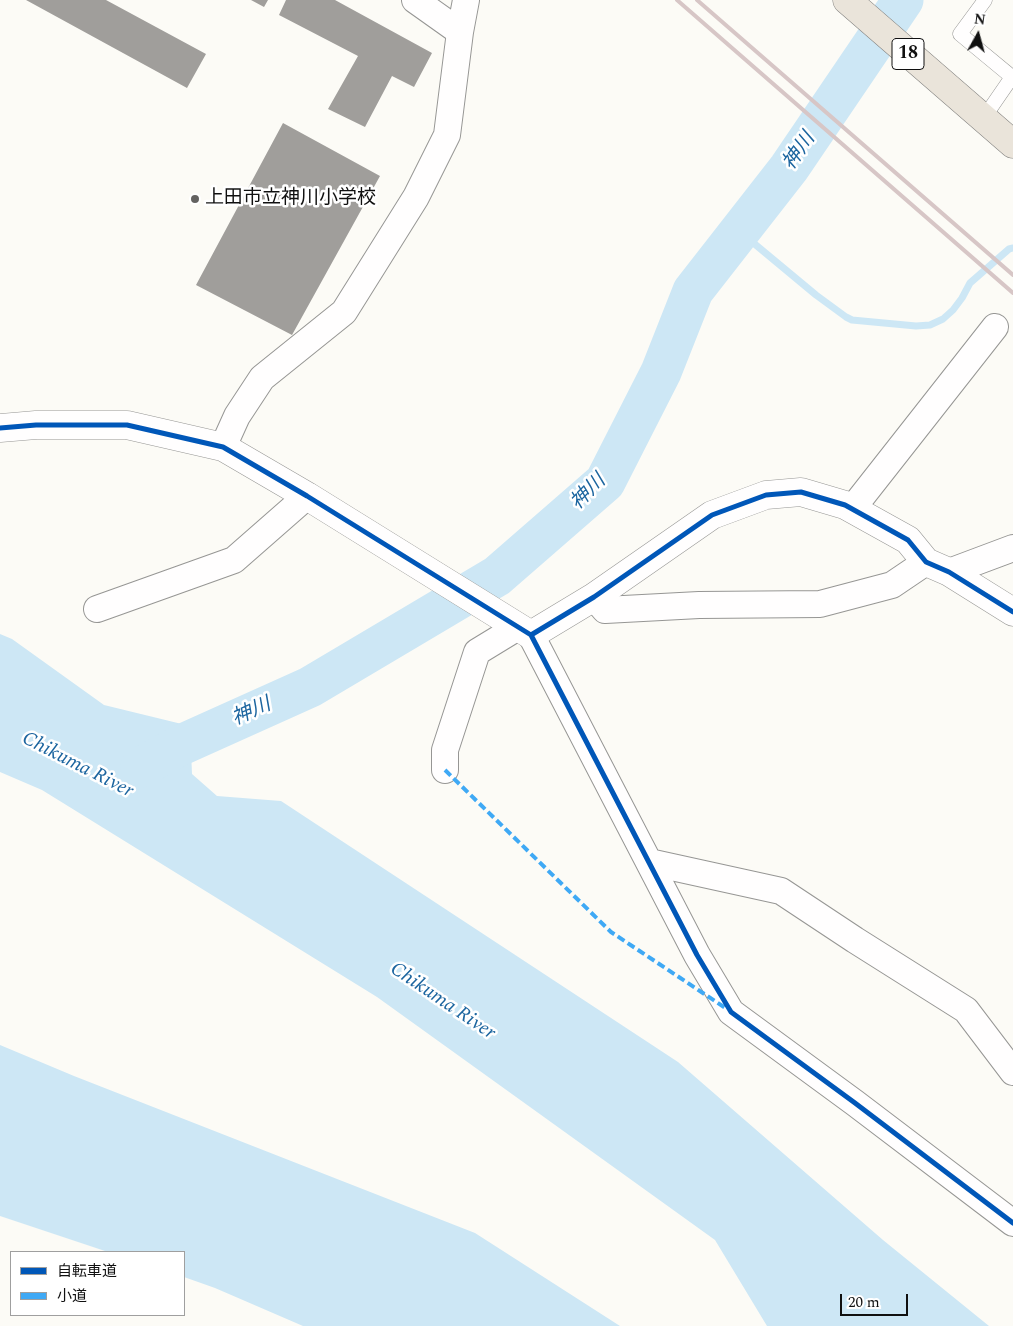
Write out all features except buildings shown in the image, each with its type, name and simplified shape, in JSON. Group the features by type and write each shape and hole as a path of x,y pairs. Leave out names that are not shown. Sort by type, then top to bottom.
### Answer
{"highway":[{"name":"18","path":"847,0 1013,144"}],"street":[{"path":"415,0 460,32"},
{"path":"223,447 237,416 262,378 344,312 416,197 447,135 466,0"},
{"path":"852,510 994,328"},
{"path":"0,428 36,425 127,425 223,447 524,631 697,955 731,1012 1013,1223"},
{"path":"445,770 445,750 477,652 594,597 712,515 766,495 801,492 845,506 908,540 937,566 1013,612"},
{"path":"97,609 234,560 309,498"},
{"path":"594,597 605,610 699,605 820,604 892,585 937,566 1013,548"},
{"path":"649,862 781,891 966,1010 1013,1072"}],"lane":[{"path":"977,113 1012,77 960,34 986,0"}],"water":[{"name":"Chikuma River","path":"0,634 12,639 104,705 190,726 192,774 217,796 281,801 678,1062 883,1240 989,1326 767,1326 715,1240 377,997 42,790 0,772"},
{"path":"0,1045 74,1076 475,1233 620,1326 303,1326 215,1288 185,1277 185,1251 105,1251 0,1216"}],"waterway":[{"name":"神川","path":"141,767 181,745 310,687 497,576 605,482 661,372 693,291 789,168 903,0"},
{"path":"739,231 816,295 846,317 852,320 916,326 930,325 943,319 953,310 970,283 1009,249 1013,248"}],"railway":[{"path":"677,0 1013,293"},
{"path":"697,0 1013,275"}],"marked path":[{"path":"445,770 611,932 727,1009"}],"cycle path":[{"path":"0,428 36,425 127,425 223,447 307,496 531,635 697,955 731,1012 1013,1223"},
{"path":"531,635 594,597 712,515 766,495 801,492 845,505 908,540 926,562 949,572 1013,612"}],"place":[{"name":"上田市立神川小学校","path":"195,199"}]}
